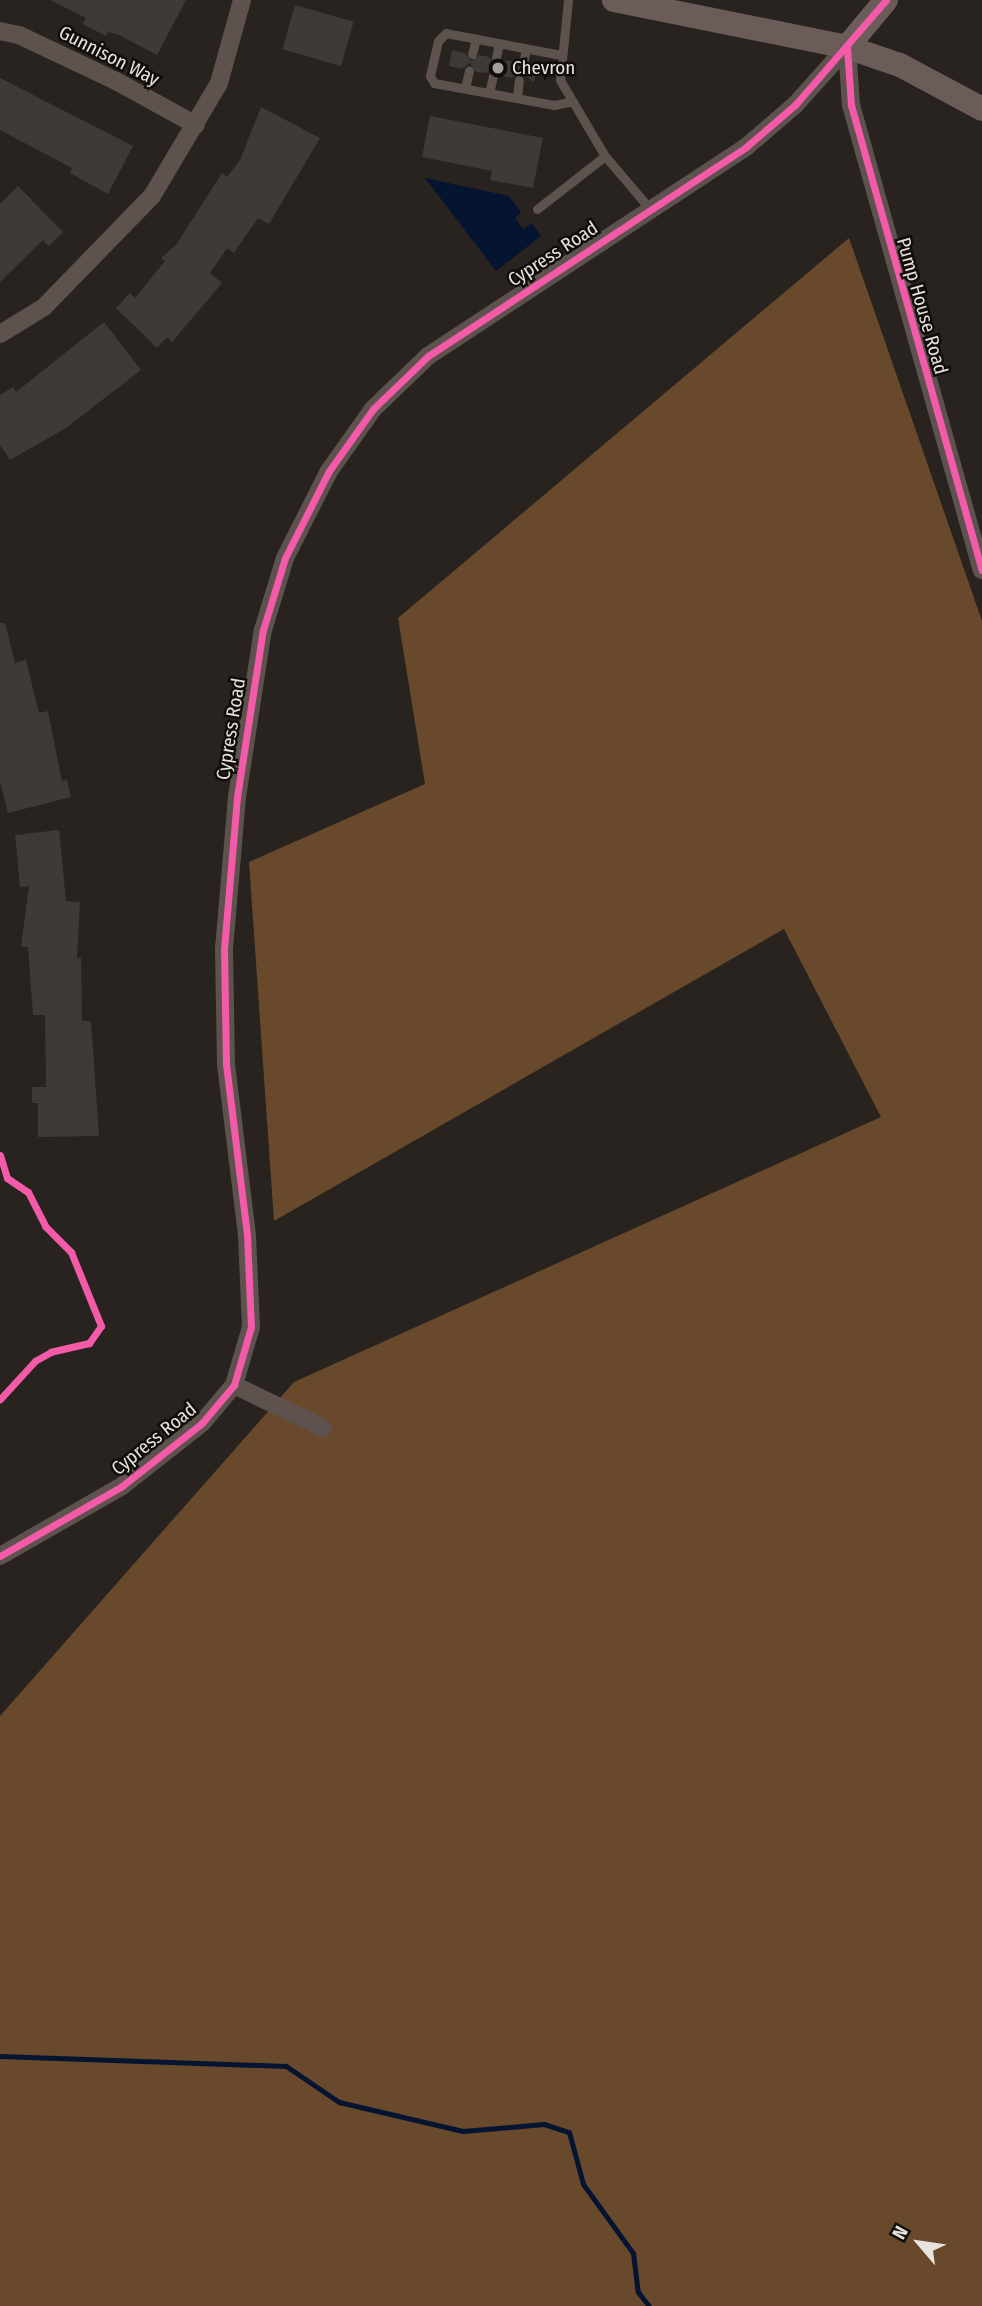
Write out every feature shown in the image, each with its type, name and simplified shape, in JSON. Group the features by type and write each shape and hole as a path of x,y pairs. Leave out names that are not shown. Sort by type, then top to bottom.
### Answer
{"street":[{"path":"0,334 44,307 113,240 152,196 219,83 242,0"},
{"path":"614,0 847,47 900,65 982,109"},
{"path":"847,47 886,0"},
{"name":"Gunnison Way","path":"0,31 19,35 116,81 196,125"},
{"name":"Cypress Road","path":"0,1556 122,1486 202,1423 234,1385 251,1327 247,1235 226,1064 227,905 237,797 262,630 285,558 329,471 373,409 428,355 746,147 795,105 847,47"},
{"name":"Pump House Road","path":"847,47 851,105 982,570"},
{"path":"234,1385 323,1427"}],"lane":[{"path":"568,0 560,80 570,102 605,156 651,210"},
{"path":"561,55 446,33 438,41 430,76 434,83 554,105 570,102"},
{"path":"472,54 476,39"},
{"path":"496,58 499,43"},
{"path":"523,64 526,48"},
{"path":"465,88 469,70"},
{"path":"489,93 493,75"},
{"path":"517,98 519,79"},
{"path":"537,209 605,156"}],"shaded area":[{"path":"849,238 982,621 982,2306 0,2306 0,1716 294,1382 881,1117 784,929 274,1221 249,862 425,784 398,618"}],"water":[{"path":"425,178 509,196 521,212 515,218 523,229 532,223 541,236 496,271"}],"building":[{"path":"50,0 186,0 157,55 119,35 108,32 106,36 83,24 86,18"},
{"path":"295,5 354,22 341,66 282,49"},
{"name":"Chevron","path":"452,50 465,53 471,61 479,55 489,57 495,65 503,60 516,62 522,71 537,66 534,82 520,73 512,78 500,76 494,68 486,73 476,72 470,63 462,69 449,66"},
{"path":"0,78 133,146 108,194 70,173 72,168 0,130"},
{"path":"261,107 320,138 269,224 258,218 234,253 227,248 210,273 222,283 172,342 167,337 157,348 116,308 130,293 135,298 165,261 161,258 176,245 222,173 227,177 240,160"},
{"path":"430,116 543,138 533,188 490,180 492,171 422,157"},
{"path":"18,186 63,232 49,246 43,240 0,282 0,204"},
{"path":"104,322 141,370 66,428 10,460 0,445 0,395 13,387 16,392"},
{"path":"0,623 5,623 15,663 26,660 39,713 48,711 62,781 67,780 71,797 8,813 0,781"},
{"path":"59,830 66,901 80,902 77,958 81,958 82,1021 91,1021 99,1136 38,1137 38,1103 32,1103 32,1087 46,1087 45,1015 33,1015 28,947 21,947 29,886 20,887 15,835"}],"waterway":[{"path":"0,2056 286,2066 339,2102 463,2131 544,2124 569,2132 583,2184 633,2253 638,2292 649,2306"}],"cycle path":[{"path":"0,1556 122,1486 202,1423 234,1385 251,1327 247,1235 226,1064 224,949 237,797 263,630 285,558 329,471 373,409 428,356 746,147 795,105 886,0"},
{"path":"847,47 851,105 982,570"},
{"path":"0,1155 7,1178 28,1192 45,1226 71,1252 101,1326 89,1343 51,1352 35,1361 0,1399"}],"place":[{"name":"Chevron","path":"498,68"}]}
